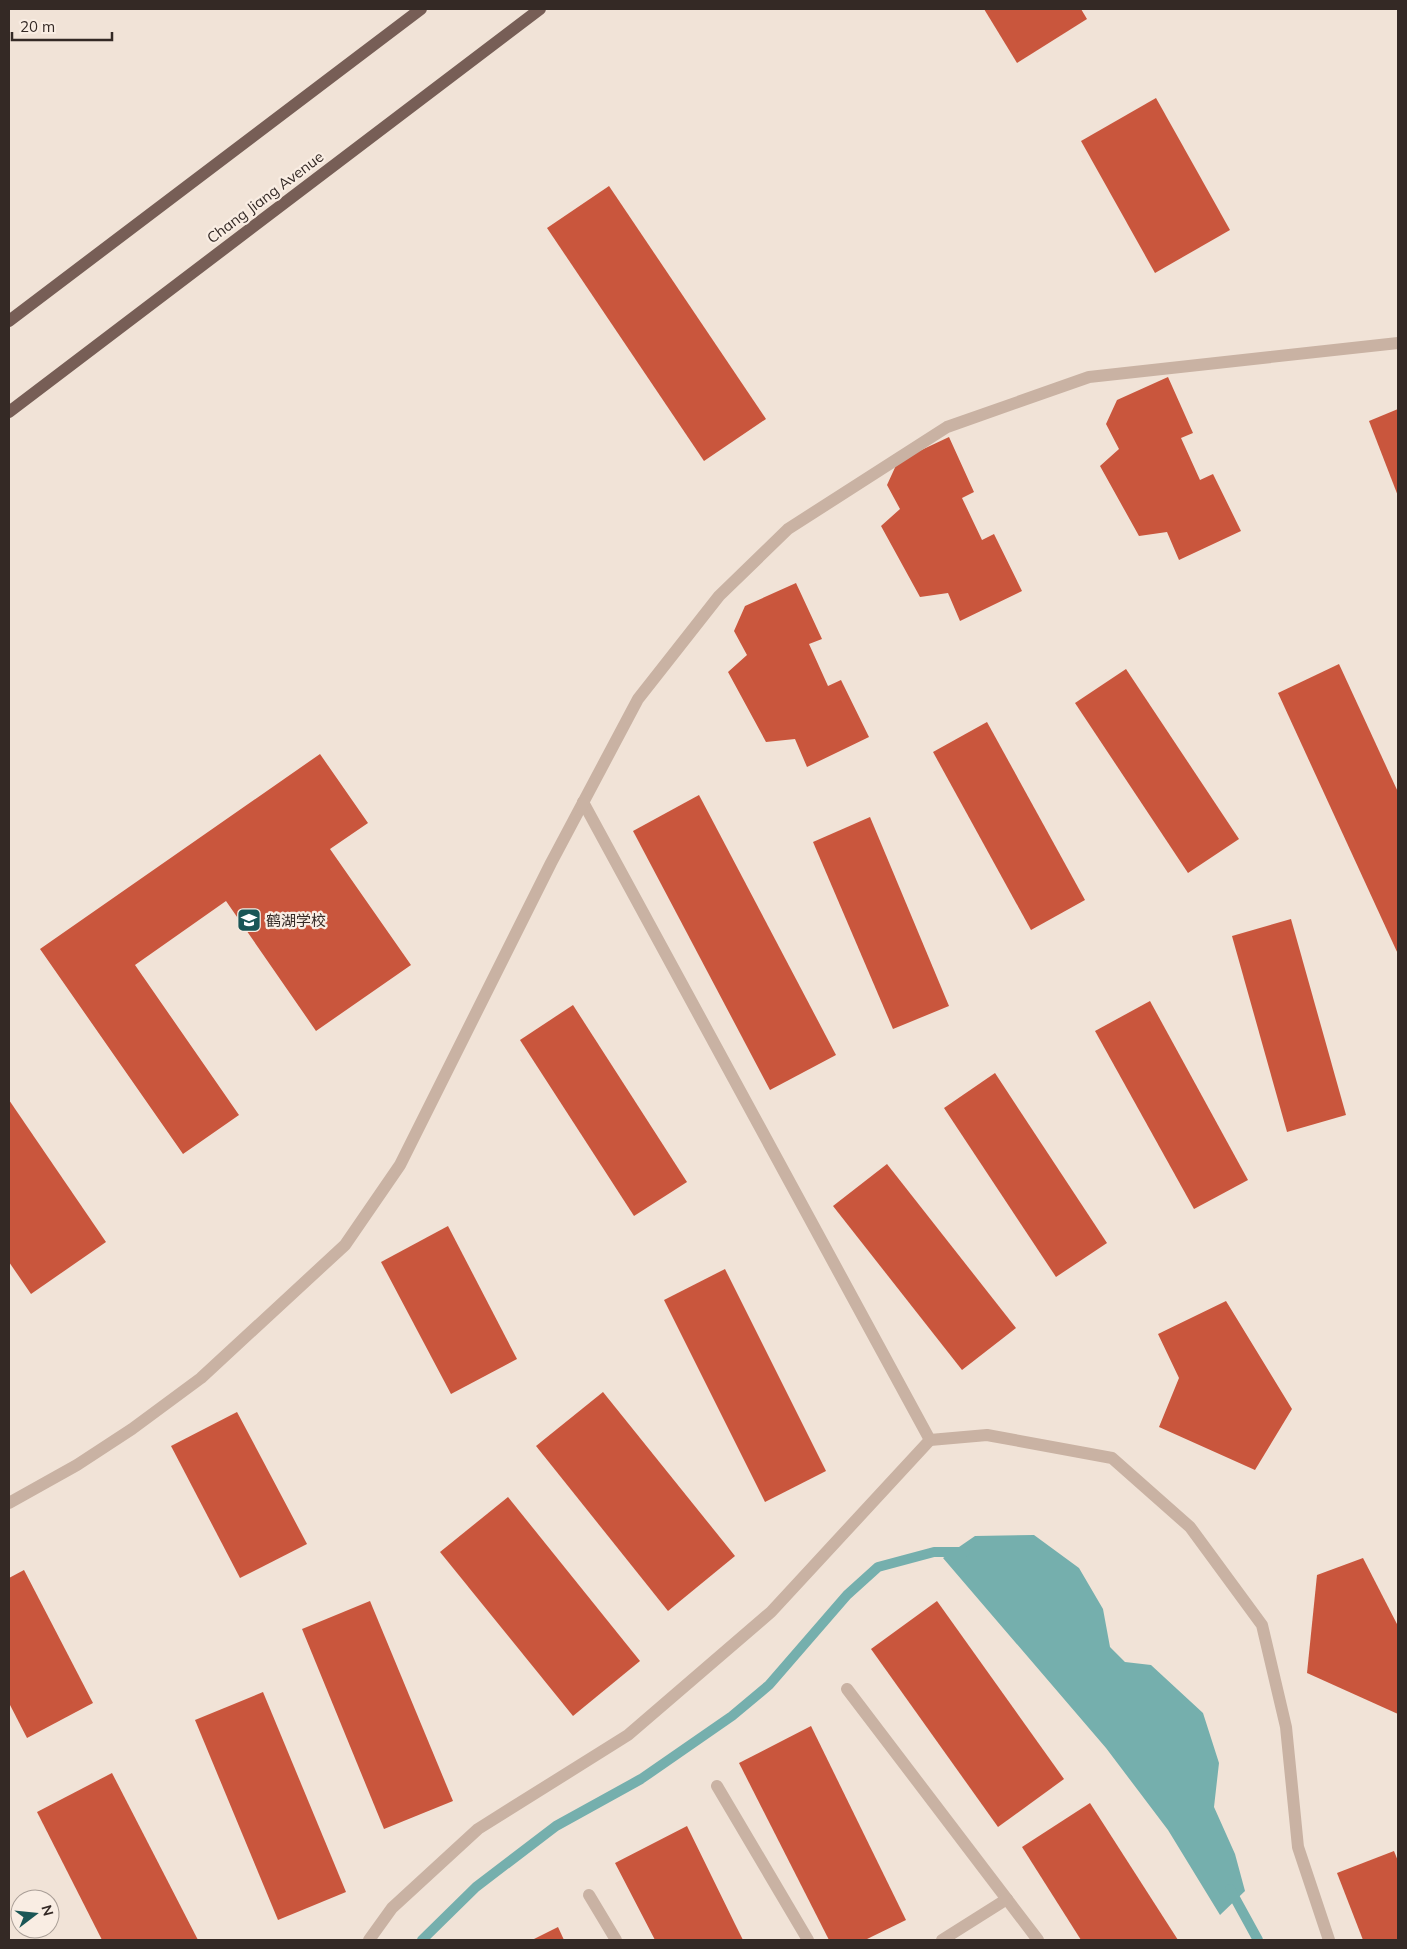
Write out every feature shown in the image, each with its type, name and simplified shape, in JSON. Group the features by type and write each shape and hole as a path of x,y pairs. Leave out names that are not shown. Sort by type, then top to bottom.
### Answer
{"main road":[{"path":"9,321 421,9"},
{"name":"Chang Jiang Avenue","path":"9,412 540,9"}],"street":[{"path":"9,1504 77,1465 124,1434 201,1378 345,1245 400,1165 583,802 638,699 719,596 788,529 947,427 1089,377 1398,343"},
{"path":"583,802 930,1440"},
{"path":"369,1940 392,1908 478,1830 628,1735 770,1612 930,1440 987,1435 1112,1458 1190,1527 1262,1626 1286,1727 1298,1847 1329,1940"},
{"path":"847,1689 1038,1940"},
{"path":"716,1786 808,1940"},
{"path":"589,1895 616,1940"},
{"path":"942,1940 1007,1899"}],"water":[{"path":"1034,1535 1079,1568 1103,1609 1110,1647 1125,1662 1151,1665 1203,1713 1219,1763 1214,1807 1235,1854 1245,1891 1220,1915 1168,1830 1106,1748 943,1558 975,1536"}],"building":[{"path":"984,9 1081,9 1087,19 1017,63"},
{"path":"1156,98 1230,230 1155,273 1081,141"},
{"path":"609,186 766,419 704,461 547,228"},
{"path":"1168,377 1193,433 1181,438 1200,480 1213,474 1241,531 1179,560 1167,532 1139,536 1100,466 1119,449 1106,424 1117,400"},
{"path":"1398,409 1398,496 1369,421"},
{"path":"949,437 974,492 962,498 982,540 994,534 1022,591 960,621 948,593 920,597 881,526 900,509 887,485 898,461"},
{"path":"796,583 822,639 809,644 828,686 841,680 869,737 807,767 795,739 766,742 728,672 747,655 734,631 745,606"},
{"path":"1339,664 1398,792 1398,954 1278,693"},
{"path":"1126,669 1239,839 1188,873 1075,703"},
{"path":"987,722 1085,900 1031,930 933,752"},
{"path":"320,754 368,823 330,849 411,965 316,1031 226,901 135,965 239,1115 183,1154 40,949"},
{"path":"699,795 836,1055 770,1090 633,831"},
{"path":"870,817 949,1006 893,1029 813,842"},
{"path":"1291,919 1346,1115 1287,1132 1232,936"},
{"path":"1150,1001 1248,1180 1194,1209 1095,1031"},
{"path":"573,1005 687,1182 634,1216 520,1040"},
{"path":"995,1073 1107,1243 1056,1277 944,1108"},
{"path":"9,1100 106,1242 31,1294 9,1262"},
{"path":"887,1164 1016,1328 962,1370 833,1206"},
{"path":"448,1226 517,1359 451,1394 381,1262"},
{"path":"725,1269 826,1471 765,1502 664,1300"},
{"path":"1226,1301 1292,1409 1255,1470 1159,1427 1179,1378 1158,1334"},
{"path":"603,1392 735,1556 668,1611 536,1446"},
{"path":"237,1412 307,1544 240,1578 171,1446"},
{"path":"508,1497 640,1661 573,1716 440,1552"},
{"path":"1363,1558 1398,1626 1398,1714 1307,1673 1317,1575"},
{"path":"24,1570 93,1703 27,1738 9,1703 9,1578"},
{"path":"370,1601 453,1801 384,1829 302,1629"},
{"path":"937,1601 1064,1779 998,1827 871,1649"},
{"path":"263,1692 346,1892 278,1920 195,1720"},
{"path":"811,1726 906,1920 865,1940 829,1940 739,1763"},
{"path":"112,1773 198,1940 102,1940 37,1812"},
{"path":"1090,1803 1178,1940 1081,1940 1022,1847"},
{"path":"687,1826 743,1940 655,1940 615,1863"},
{"path":"1394,1851 1398,1861 1398,1940 1363,1940 1337,1873"},
{"path":"558,1927 564,1940 532,1940"}],"waterway":[{"path":"422,1940 476,1887 556,1826 641,1779 732,1716 769,1685 847,1595 878,1567 934,1552 965,1552"},
{"path":"1230,1889 1258,1940"}],"place":[{"name":"鹤湖学校","path":"249,920"}]}
